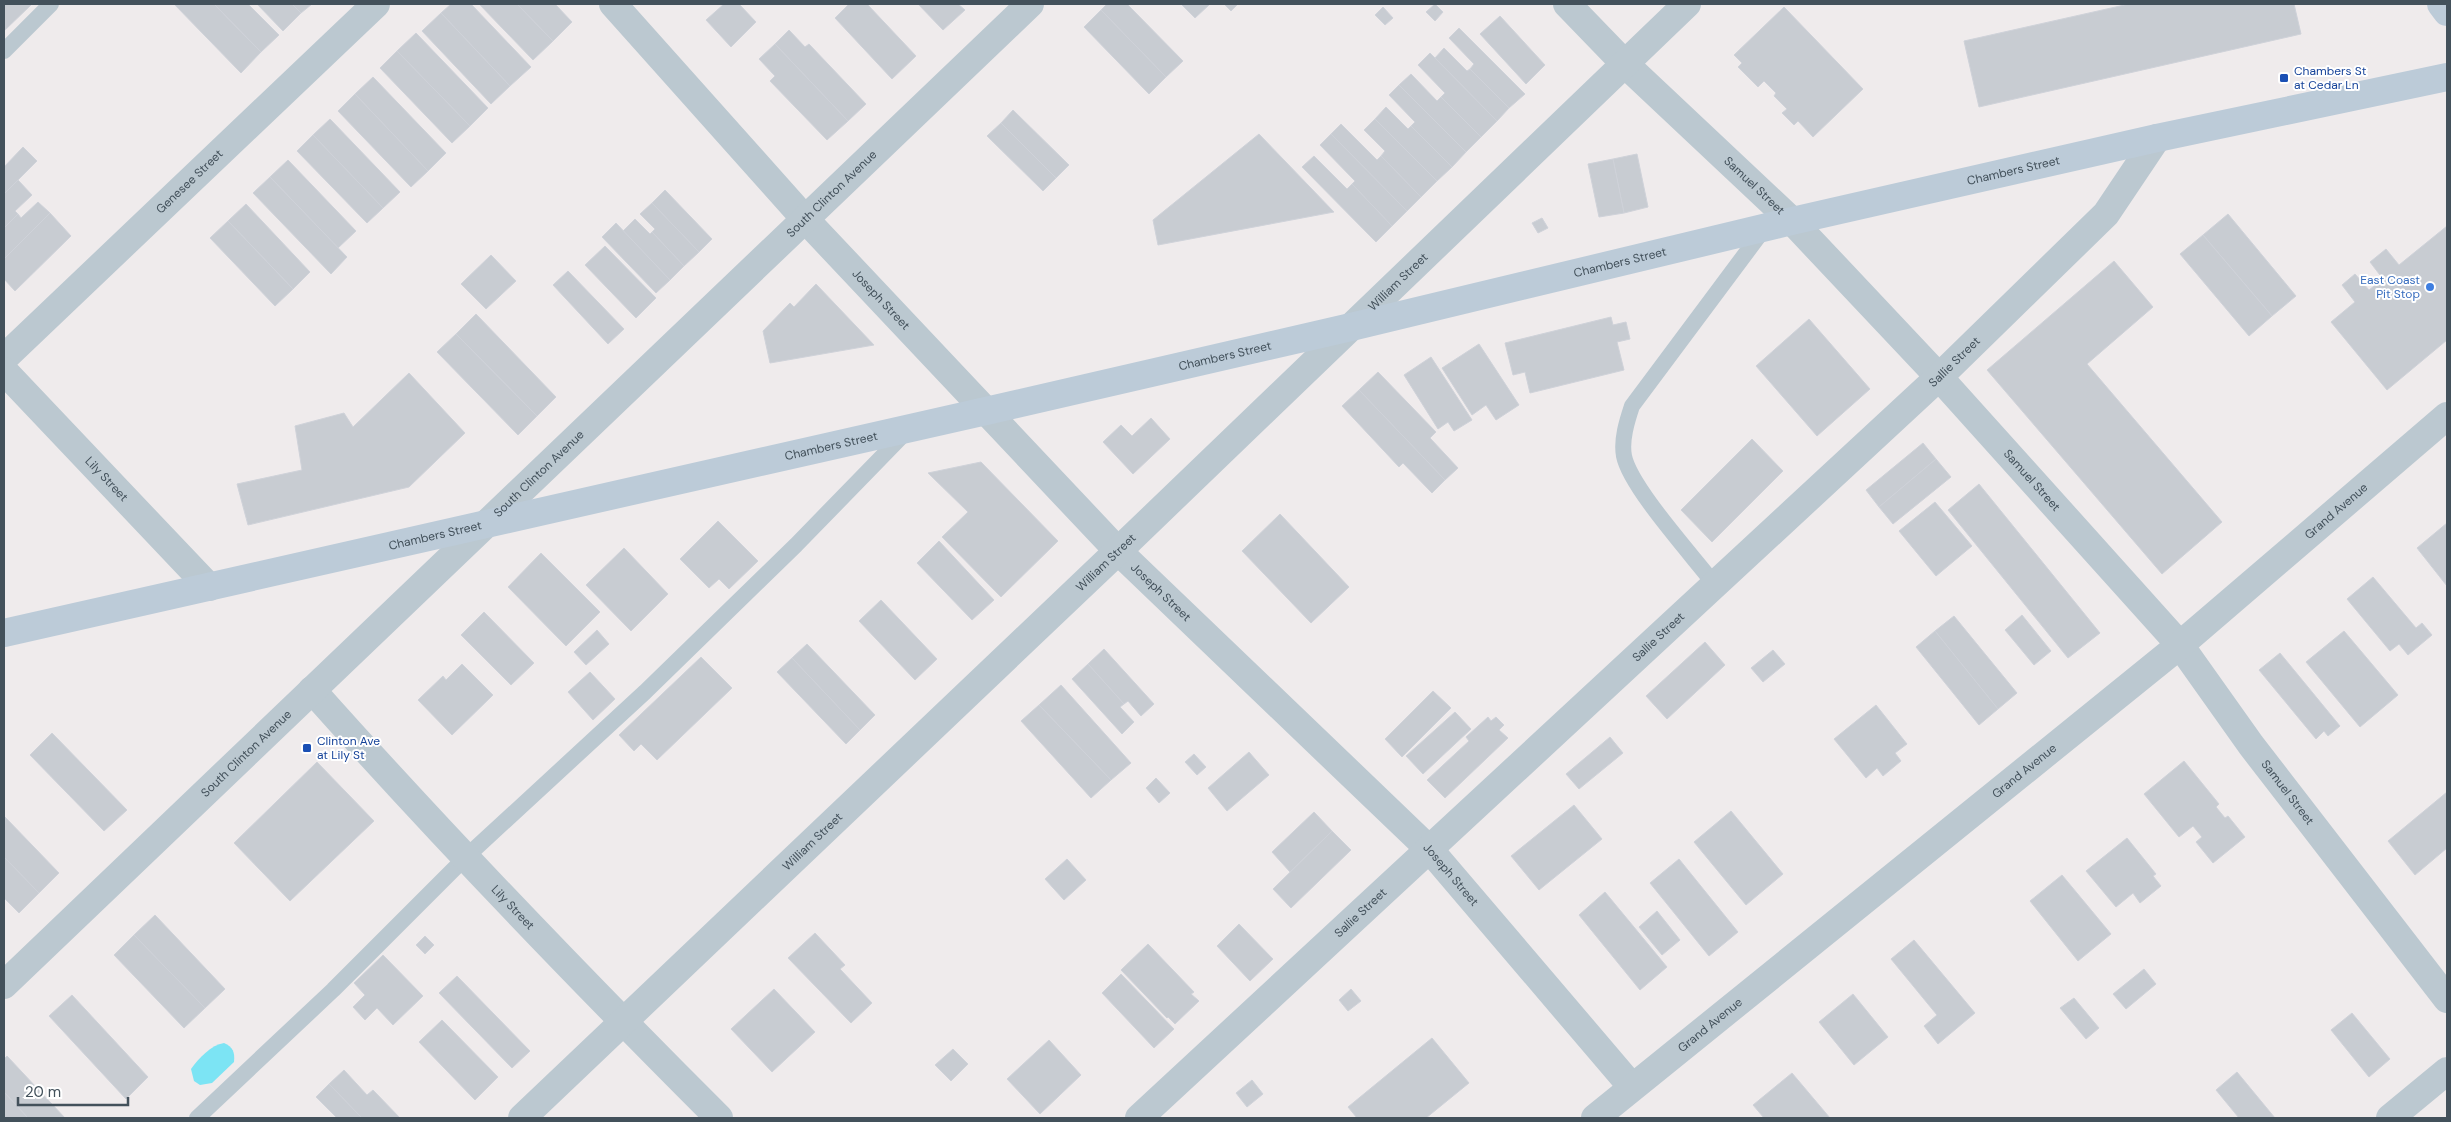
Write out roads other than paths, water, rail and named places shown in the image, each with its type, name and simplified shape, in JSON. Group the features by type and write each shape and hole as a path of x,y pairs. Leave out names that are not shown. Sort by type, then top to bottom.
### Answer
{"street":[{"name":"Genesee Street","path":"4,358 376,4"},
{"name":"Joseph Street","path":"613,4 805,219 1118,551 1430,850 1632,1087"},
{"name":"South Clinton Avenue","path":"4,985 1030,4"},
{"name":"Samuel Street","path":"1567,4 1625,64 1792,221 1939,377 2180,645 2251,746 2447,999"},
{"name":"William Street","path":"522,1118 1118,551 1687,4"},
{"path":"2441,4 2447,12"},
{"name":"Chambers Street","path":"4,633 909,429 1351,327 1792,221 2157,138 2447,77"},
{"name":"Sallie Street","path":"1139,1118 1939,377 2106,214 2157,138"},
{"name":"Lily Street","path":"4,370 210,587"},
{"name":"Grand Avenue","path":"1594,1118 2180,645 2447,416"},
{"name":"Lily Street","path":"312,690 466,857 623,1022 720,1118"},
{"path":"2390,1118 2447,1071"}],"lane":[{"path":"4,50 51,4"},
{"path":"1715,585 1634,479 1624,455 1625,428 1632,406 1766,227"},
{"path":"196,1118 333,990 466,857 652,686 909,429"}],"water":[{"path":"224,1043 233,1050 234,1062 212,1083 200,1085 194,1081 191,1069 194,1065 210,1049"}],"place":[{"name":"Chambers St at Cedar Ln","path":"2284,78"},
{"name":"East Coast Pit Stop","path":"2430,287"},
{"name":"Clinton Ave at Lily St","path":"307,748"}]}
